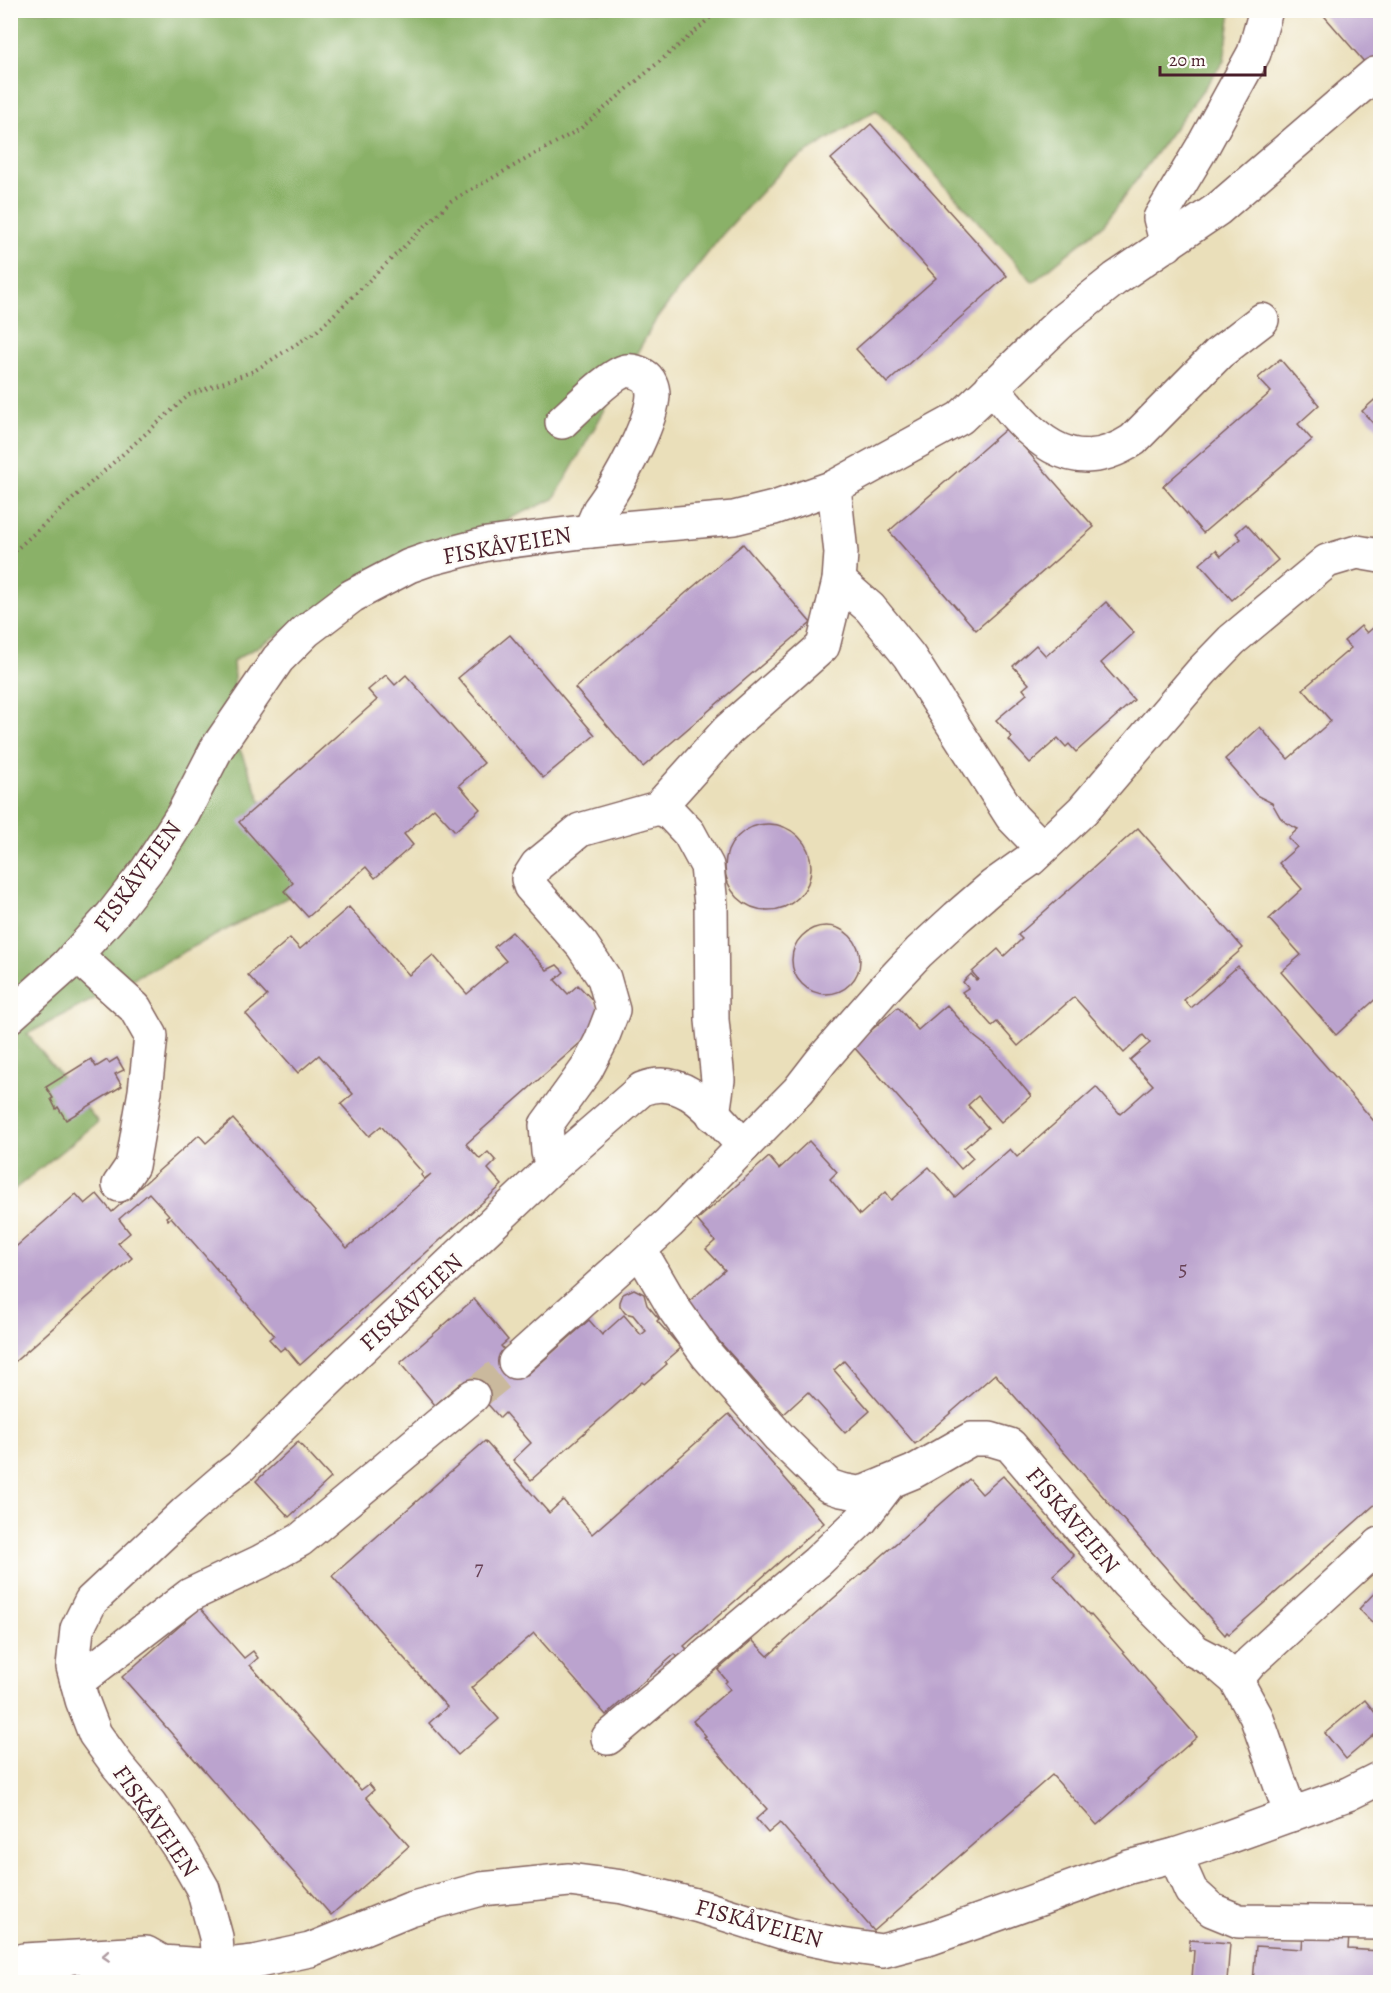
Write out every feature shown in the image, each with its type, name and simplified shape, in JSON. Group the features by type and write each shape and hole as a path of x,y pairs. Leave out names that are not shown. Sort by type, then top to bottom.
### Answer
{"lane":[{"path":"1167,245 1160,218 1254,53 1266,10"},
{"name":"FISKÅVEIEN","path":"10,1016 66,966 112,915 147,870 183,814 217,748 278,658 306,631 352,596 409,566 487,544 744,516 834,487 960,418 1062,321 1115,279 1218,209 1375,74"},
{"path":"992,386 1040,440 1052,448 1077,457 1105,454 1133,440 1219,353 1262,320"},
{"path":"562,422 621,372 637,371 651,384 653,392 649,412 638,440 590,531"},
{"path":"552,1167 548,1152 546,1125 586,1070 613,1010 604,978 562,920 530,886 528,879 537,865 580,830 658,808 728,730 823,646 838,581 841,553 834,487"},
{"path":"514,1362 669,1222 798,1091 822,1060 919,952 993,886 1031,859 1083,810 1202,671 1232,640 1327,561 1357,552 1380,556"},
{"path":"838,581 870,608 909,656 1011,817 1042,848"},
{"path":"658,808 669,812 688,833 707,866 711,905 712,1020 718,1080 713,1115 744,1146"},
{"name":"FISKÅVEIEN","path":"76,955 135,1008 151,1036 145,1091 132,1166 119,1185"},
{"name":"FISKÅVEIEN","path":"218,1966 216,1937 203,1889 150,1804 118,1766 96,1734 77,1682 73,1667 77,1629 91,1601 187,1511 241,1466 552,1167 642,1089 653,1084 677,1087 695,1095 713,1115"},
{"name":"FISKÅVEIEN","path":"640,1250 675,1311 707,1355 779,1437 824,1482 841,1490 858,1493 913,1472 971,1439 990,1439 1010,1445 1126,1583 1195,1651 1214,1661 1236,1680 1256,1716 1291,1815"},
{"path":"77,1682 190,1595 300,1540 473,1396"},
{"name":"FISKÅVEIEN","path":"608,1738 817,1562 861,1520 890,1482"},
{"path":"1236,1680 1251,1662 1380,1544"},
{"name":"FISKÅVEIEN","path":"10,1963 24,1960 147,1953 162,1962 218,1966 254,1962 310,1950 410,1909 481,1888 569,1880 622,1887 699,1906 791,1935 882,1951 931,1938 1129,1867 1175,1855 1291,1815 1348,1794 1380,1778"},
{"path":"1175,1855 1191,1891 1212,1910 1239,1921 1380,1923"},
{"path":"94,1983 150,1977 162,1962"},
{"path":"10,1975 29,1981 58,1983"}],"path":[{"path":"10,555 189,395 254,371 317,331 451,201 580,129 718,10"}],"green space":[{"path":"11,11 1231,11 1224,61 1104,224 1033,282 876,110 786,165 722,235 657,318 554,499 377,577 233,661 238,745 298,892 27,1034 98,1122 11,1192"}],"building":[{"path":"1319,10 1380,10 1380,80"},
{"path":"871,124 1007,276 887,383 856,349 936,278 831,159"},
{"path":"1280,359 1319,405 1298,424 1312,440 1203,533 1163,486 1271,392 1258,378"},
{"path":"1380,395 1380,429 1379,430 1362,411"},
{"path":"1007,428 1094,527 976,630 889,531"},
{"path":"1246,524 1278,560 1232,600 1200,564 1216,550 1221,556 1241,539 1236,533"},
{"path":"743,544 811,623 643,767 575,688"},
{"path":"1106,602 1134,633 1101,663 1134,700 1076,752 1069,744 1066,747 1058,738 1030,763 1009,740 1012,737 996,720 1027,694 1023,689 1029,684 1013,666 1036,645 1046,656"},
{"path":"1380,622 1380,995 1336,1035 1281,972 1301,955 1269,919 1302,889 1279,863 1297,847 1288,838 1298,829 1280,817 1272,803 1256,795 1225,759 1260,727 1288,759 1331,721 1303,689 1351,648 1344,641 1361,626 1367,633"},
{"path":"510,635 595,735 543,778 458,678"},
{"path":"386,675 395,685 406,675 484,763 459,785 480,809 455,831 434,808 404,834 413,845 375,878 366,867 308,917 284,891 293,883 239,822 377,700 368,690"},
{"path":"768,824 792,831 804,843 811,867 804,891 792,903 768,910 744,903 732,891 725,867 732,843 744,831"},
{"path":"1138,828 1243,948 1184,1000 1191,1008 1238,966 1380,1128 1380,1500 1229,1634 1227,1632 1225,1635 995,1374 915,1444 844,1361 834,1370 870,1411 845,1433 808,1392 784,1414 686,1304 725,1270 706,1249 715,1241 697,1220 769,1157 779,1169 809,1141 837,1172 830,1179 860,1215 885,1192 891,1200 929,1167 955,1197 1010,1149 1017,1157 1096,1087 1120,1114 1153,1085 1130,1060 1150,1043 1143,1035 1124,1053 1074,997 1018,1046 997,1022 992,1026 962,992 968,988 963,982 971,974 976,980 978,979 972,972 998,949 1004,956 1022,939 1018,935"},
{"path":"349,907 409,975 433,955 467,994 506,961 494,947 512,932 547,970 557,965 564,972 555,980 568,994 578,985 603,1011 597,1028 466,1144 480,1159 488,1152 496,1161 488,1169 502,1185 300,1365 285,1347 280,1351 269,1339 274,1335 171,1217 168,1220 166,1217 169,1215 149,1193 119,1219 130,1233 118,1243 132,1258 10,1366 10,1252 76,1194 85,1204 97,1194 112,1212 199,1135 206,1143 233,1119 347,1248 431,1174 424,1179 421,1175 423,1173 381,1126 369,1136 341,1104 353,1094 319,1055 298,1073 246,1014 267,996 248,975 290,938 300,949"},
{"path":"826,926 839,929 850,936 857,947 860,960 857,973 850,984 839,991 826,994 813,991 802,984 795,973 792,960 795,947 802,936 813,929"},
{"path":"947,1005 975,1037 993,1051 1031,1096 1001,1122 978,1096 968,1105 988,1128 964,1148 973,1158 961,1169 853,1046 898,1007 918,1030"},
{"path":"117,1058 124,1070 115,1074 122,1086 66,1120 58,1107 56,1109 51,1099 53,1098 46,1087 91,1059 96,1067 107,1060 109,1063"},
{"path":"634,1289 644,1294 647,1305 659,1319 657,1321 681,1348 665,1362 667,1364 644,1384 642,1382 531,1480 513,1460 531,1443 505,1413 500,1418 484,1400 480,1404 461,1383 435,1405 400,1363 474,1299 508,1340 501,1346 527,1375 589,1320 602,1335 624,1315 641,1335 646,1331 633,1315 625,1313 620,1306 623,1294"},
{"path":"729,1414 824,1523 684,1646 690,1652 680,1660 675,1654 606,1715 534,1633 471,1688 499,1719 458,1755 429,1723 447,1707 332,1576 485,1441 549,1513 563,1500 592,1534"},
{"path":"298,1442 331,1478 289,1517 256,1481"},
{"path":"1003,1476 1074,1556 1053,1575 1091,1615 1197,1737 1097,1825 1052,1775 874,1931 780,1823 768,1833 756,1819 767,1809 704,1737 706,1736 693,1721 730,1689 718,1670 752,1640 768,1656 969,1479 982,1494"},
{"path":"1380,1587 1380,1630 1359,1609"},
{"path":"200,1608 244,1658 253,1651 258,1658 250,1665 361,1790 369,1784 374,1790 366,1797 409,1846 331,1915 122,1677"},
{"path":"1365,1700 1380,1719 1380,1730 1346,1759 1325,1733"},
{"path":"1303,1933 1349,1936 1348,1949 1380,1951 1380,1982 1253,1982 1256,1946 1302,1949"},
{"path":"1190,1940 1230,1943 1227,1981 1192,1979 1194,1950 1189,1950"}],"tunnel":[{"path":"473,1396 515,1362"}]}
